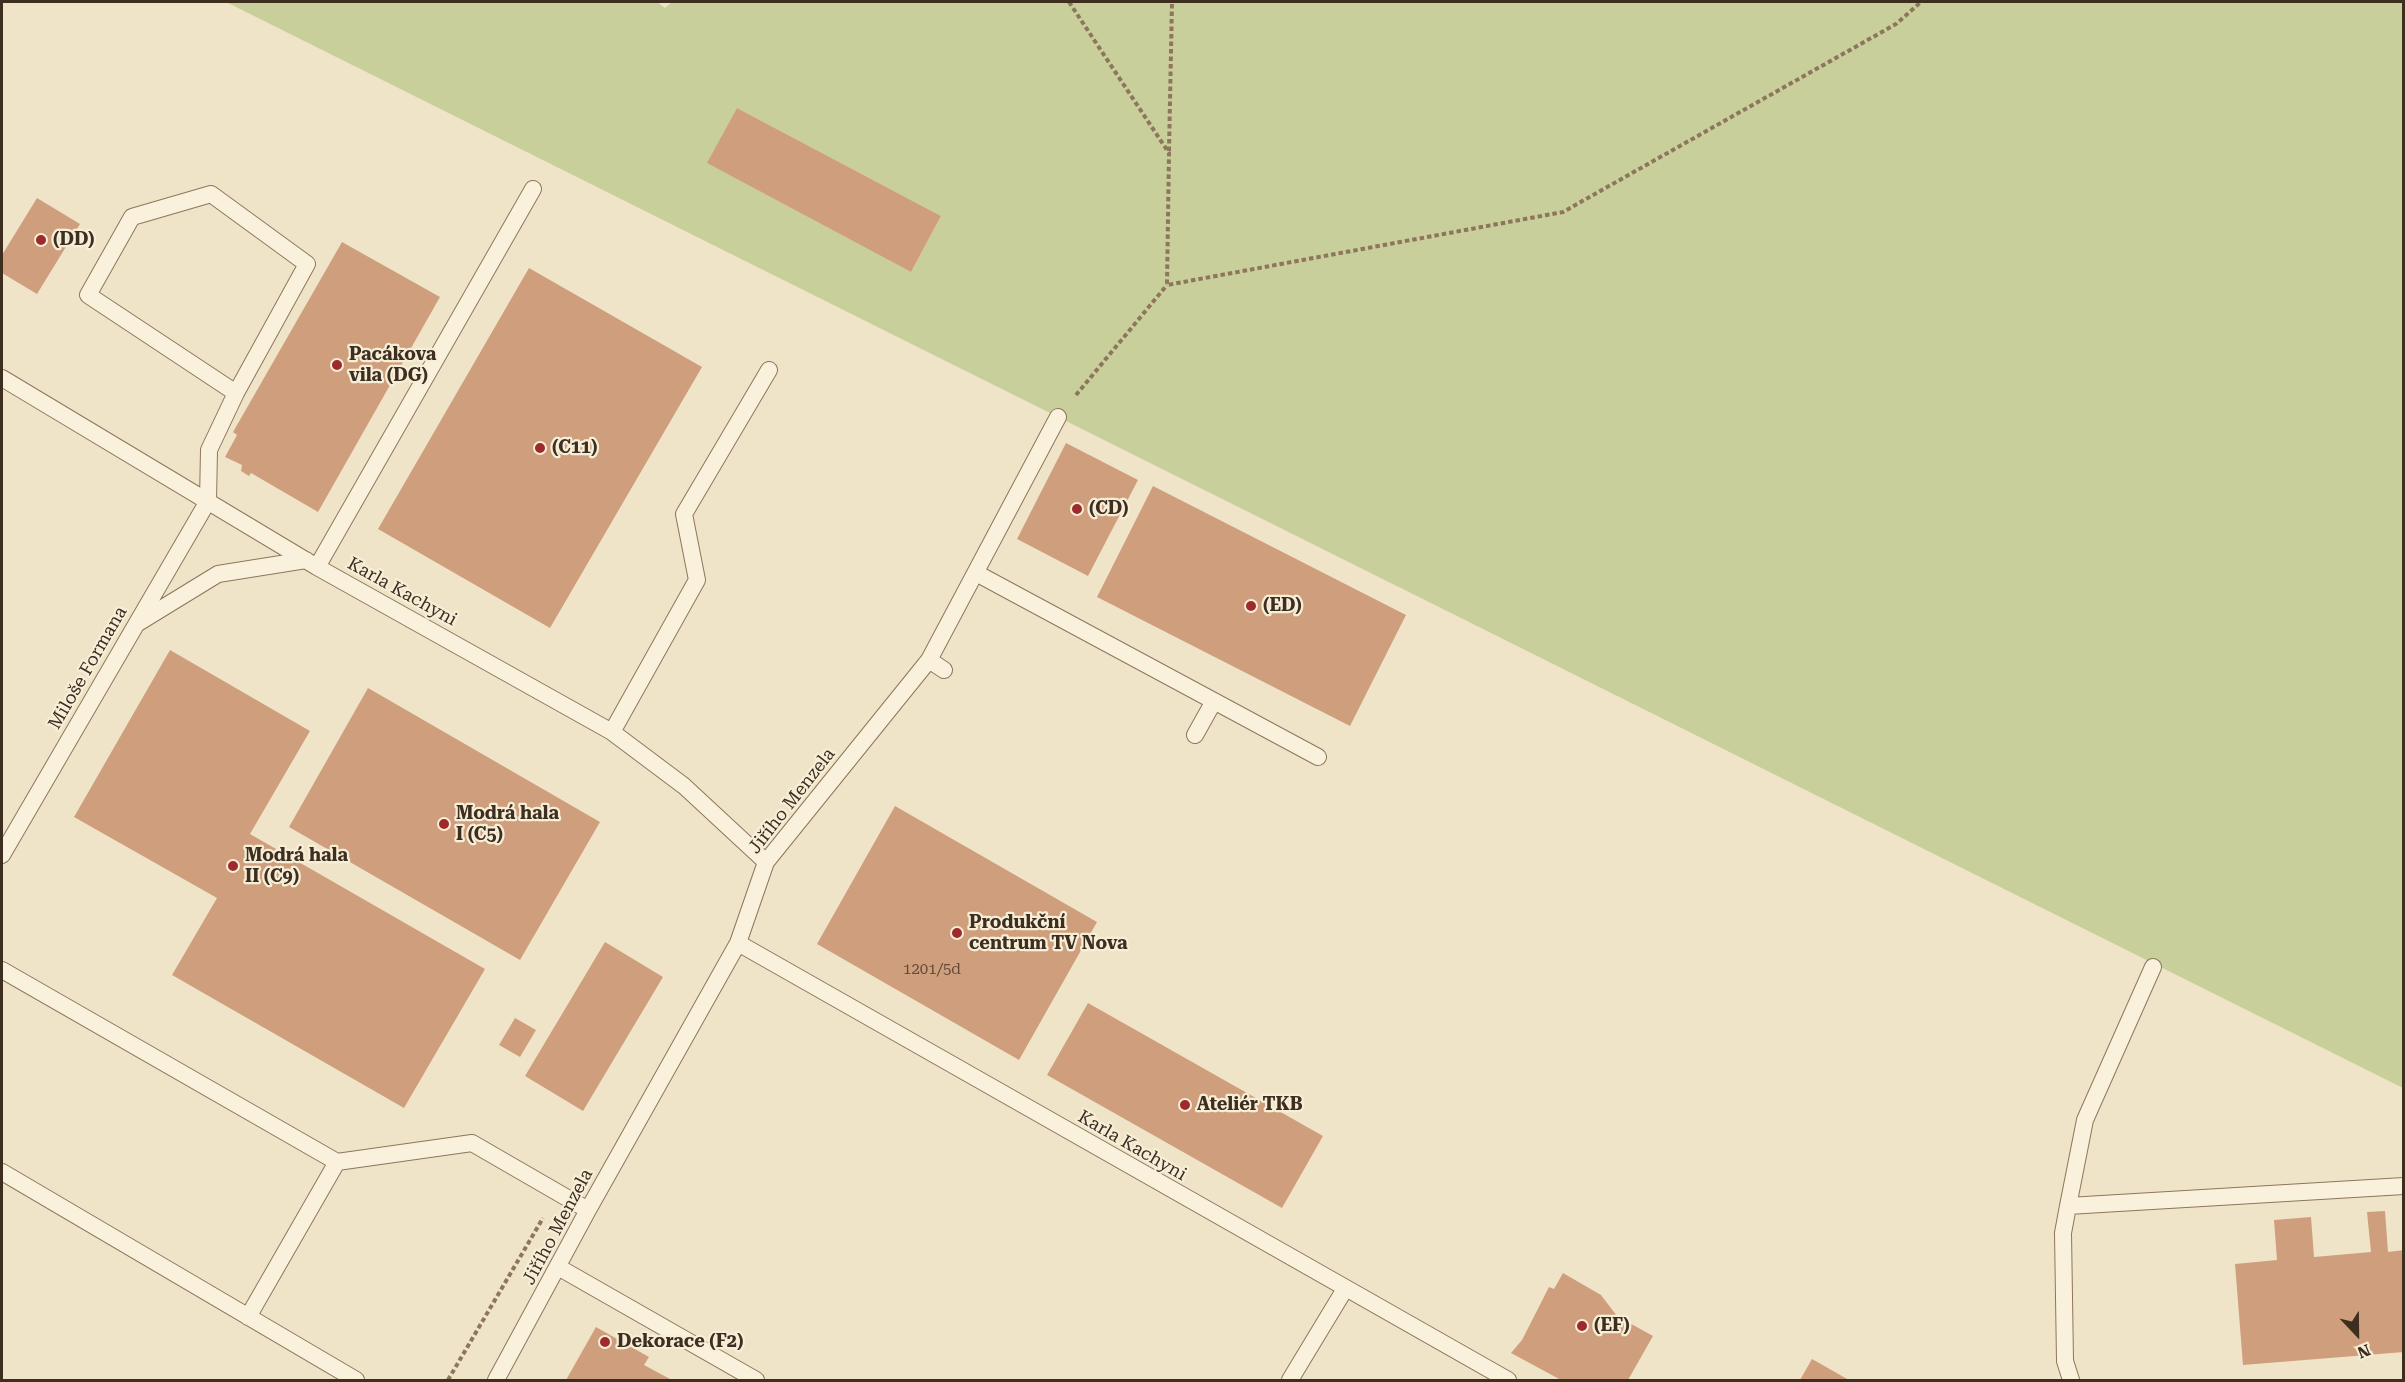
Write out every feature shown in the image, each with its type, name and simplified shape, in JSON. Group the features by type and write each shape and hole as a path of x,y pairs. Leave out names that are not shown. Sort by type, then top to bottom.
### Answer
{"lane":[{"path":"137,623 218,574 312,564 533,189"},
{"path":"208,501 209,450 236,393 307,264 211,194 132,217 88,296 236,393"},
{"path":"612,732 697,580 684,514 769,370"},
{"name":"Karla Kachyni","path":"2,378 312,564 612,732 684,786 766,862"},
{"name":"Jiřího Menzela","path":"496,1380 588,1210 738,943 766,862 929,660 1058,417"},
{"name":"Miloše Formana","path":"2,855 208,501"},
{"path":"976,573 1318,757"},
{"path":"929,660 944,670"},
{"path":"1195,735 1214,701"},
{"name":"Karla Kachyni","path":"738,943 1508,1380"},
{"path":"2071,1380 2065,1361 2063,1233 2085,1120 2153,966"},
{"path":"2,970 337,1162 472,1143 588,1210"},
{"path":"248,1317 337,1162"},
{"path":"2,1172 356,1380"},
{"path":"2068,1206 2403,1186"},
{"path":"558,1267 756,1380"},
{"path":"1290,1380 1345,1288"}],"path":[{"path":"1069,2 1169,153"},
{"path":"1058,417 1167,285 1172,2"},
{"path":"1167,285 1563,212 1896,24 1921,2"},
{"path":"448,1380 558,1192"}],"green space":[{"path":"226,2 657,2 665,8 672,2 2403,2 2403,1088","holes":["737,108 941,216 911,272 708,163"]}],"building":[{"path":"737,108 941,216 911,272 707,163"},
{"name":"(DD)","path":"37,198 80,224 37,294 2,273 2,255"},
{"name":"Pacákova vila (DG)","path":"342,242 440,297 318,512 251,473 249,476 241,471 242,465 225,457 237,435 233,432"},
{"name":"(C11)","path":"529,268 702,367 550,628 378,529"},
{"name":"(CD)","path":"1066,443 1138,480 1088,576 1017,539"},
{"name":"(ED)","path":"1153,486 1406,615 1350,726 1097,597"},
{"name":"Modrá hala II (C9)","path":"170,650 310,731 250,834 485,969 404,1108 172,975 217,898 74,817"},
{"name":"Modrá hala I (C5)","path":"368,688 600,822 520,960 289,827"},
{"name":"Produkční centrum TV Nova","path":"895,806 1097,922 1019,1060 817,944"},
{"path":"605,942 663,977 583,1111 525,1076"},
{"name":"Ateliér TKB","path":"1088,1003 1323,1136 1282,1208 1047,1075"},
{"path":"515,1018 536,1030 520,1057 499,1045"},
{"path":"2385,1211 2388,1252 2404,1250 2404,1352 2243,1365 2235,1264 2277,1260 2274,1220 2311,1217 2314,1257 2371,1252 2367,1212"},
{"name":"(EF)","path":"1563,1273 1601,1295 1617,1316 1653,1336 1628,1380 1561,1380 1511,1353 1522,1340 1549,1287 1554,1289"},
{"name":"Dekorace (F2)","path":"596,1327 649,1357 644,1365 672,1380 566,1380"},
{"path":"1812,1359 1849,1380 1800,1380"}],"place":[{"name":"(DD)","path":"41,240"},
{"name":"Pacákova vila (DG)","path":"337,365"},
{"name":"(C11)","path":"540,448"},
{"name":"(CD)","path":"1077,509"},
{"name":"(ED)","path":"1251,606"},
{"name":"Modrá hala I (C5)","path":"444,824"},
{"name":"Modrá hala II (C9)","path":"233,866"},
{"name":"Produkční centrum TV Nova","path":"957,933"},
{"name":"Ateliér TKB","path":"1185,1105"},
{"name":"(EF)","path":"1582,1326"},
{"name":"Dekorace (F2)","path":"605,1342"}]}
